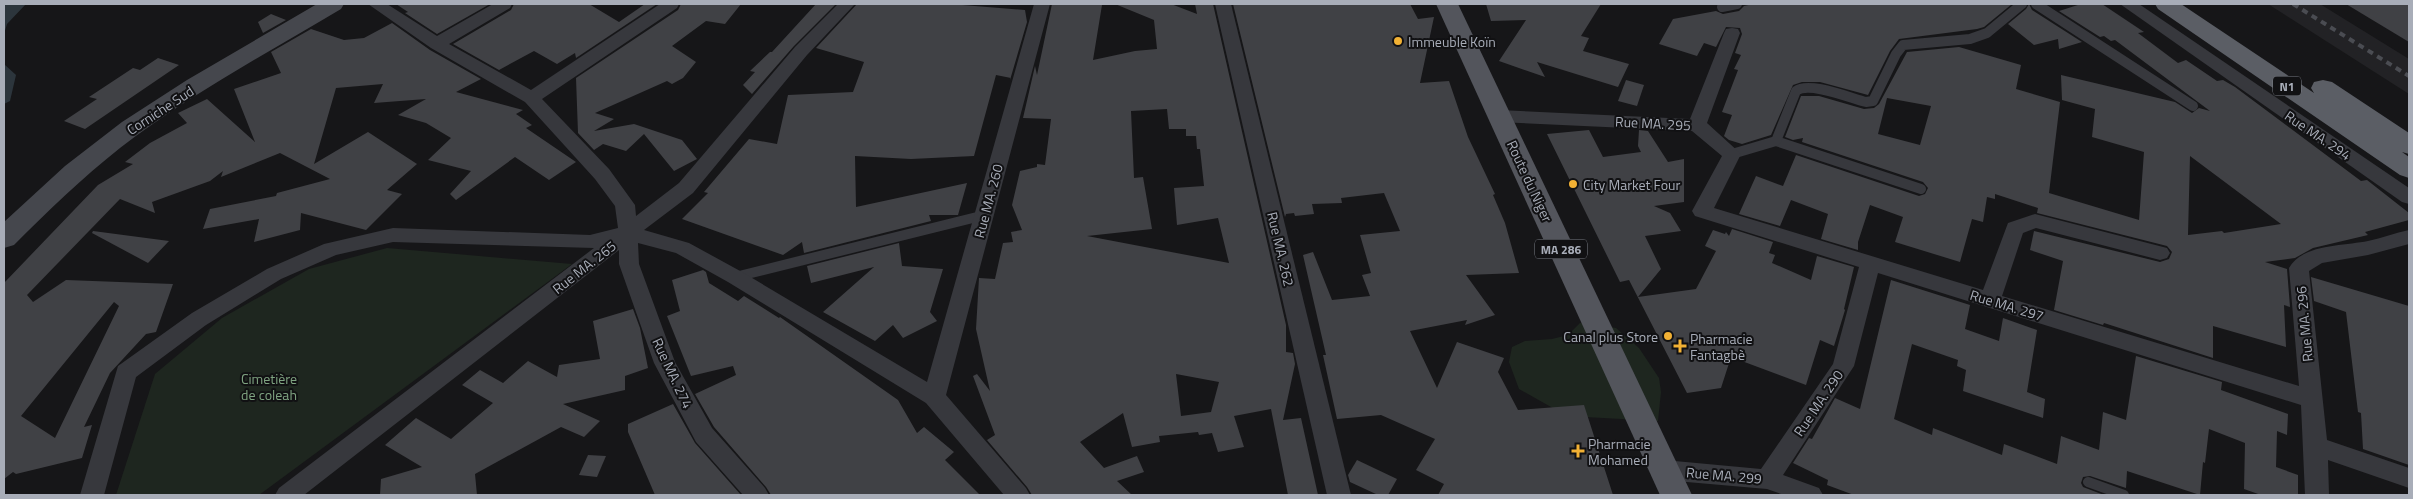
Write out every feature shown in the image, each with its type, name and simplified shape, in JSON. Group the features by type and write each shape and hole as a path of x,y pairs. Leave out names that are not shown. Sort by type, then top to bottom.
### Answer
{"highway":[{"name":"N1","path":"2166,4 2409,169"},
{"name":"N1","path":"2197,4 2409,145"}],"main road":[{"name":"Corniche Sud","path":"4,238 40,202 91,158 150,114 332,4"},
{"name":"Route du Niger","path":"1447,4 1676,495"}],"street":[{"name":"Rue MA. 274","path":"376,4 437,44 531,98 602,174 625,205 629,264 665,363 704,435 757,495"},
{"path":"437,44 504,4"},
{"path":"531,98 671,4"},
{"name":"Rue MA. 265","path":"287,495 686,188 801,51 847,4"},
{"name":"Rue MA. 260","path":"934,397 1042,4"},
{"name":"Rue MA. 262","path":"1223,4 1339,495"},
{"name":"Rue MA. 294","path":"2128,4 2409,197"},
{"path":"1696,125 1732,33"},
{"name":"Rue MA. 295","path":"1499,116 1696,125 1732,154"},
{"name":"Rue MA. 297","path":"1732,154 1702,211 2312,399"},
{"path":"1990,300 2014,228 2022,224 2035,222 2160,253"},
{"path":"92,495 126,372 199,319 274,274 331,249 393,235 590,242 628,233 682,248 735,277 934,397 1018,495"},
{"name":"Rue MA. 296","path":"2317,495 2316,446 2299,268 2317,257 2368,248 2409,237"},
{"name":"Rue MA. 290","path":"1767,479 1843,366 1870,263"},
{"path":"2316,446 2409,478"},
{"name":"Rue MA. 299","path":"1664,470 1767,479 1811,495"}],"lane":[{"path":"1722,7 1737,4"},
{"path":"1776,141 1796,91 1801,87 1812,87 1866,102 1873,101 1896,54 1903,45 1970,39 1979,36 1994,28 2022,4"},
{"path":"2036,4 2193,106"},
{"path":"1732,154 1776,141 1921,189"},
{"path":"735,277 985,215"},
{"path":"2088,482 2124,495"}],"shaded area":[{"path":"4,4 26,4 7,24 4,34"},
{"path":"2268,4 2320,4 2409,59 2409,94"},
{"path":"4,64 16,75 10,101 4,104"}],"green space":[{"name":"Cimetière de coleah","path":"387,248 572,264 259,495 116,495 155,374 222,318 309,269"},
{"path":"1580,323 1616,328 1639,348 1659,378 1661,392 1658,421 1567,416 1519,389 1509,362 1512,347 1525,341 1552,339 1568,335"}],"building":[{"path":"396,4 490,4 437,34 405,13 408,12"},
{"path":"514,4 589,4 619,22 645,4 657,4 576,58 575,53 557,64 534,51 499,70 453,44 511,10"},
{"path":"681,4 741,4 725,24 706,21 672,46 696,62 683,78 672,84 667,81 595,113 614,119 594,131 634,124 682,140 697,159 674,171 644,134 626,151 603,144 594,150 578,133 576,78 678,10"},
{"path":"816,4 836,4 794,46 752,94 743,85 755,72 750,71 772,52"},
{"path":"857,4 950,4 1025,10 1027,22 1011,78 996,75 974,156 911,159 855,156 856,207 967,183 958,215 929,215 931,221 804,253 802,242 783,255 682,219 708,193 704,192 749,139 777,144 788,95 853,92 864,62 816,48"},
{"path":"1052,4 1102,5 1093,60 1135,51 1157,49 1154,20 1115,4 1171,4 1197,14 1195,4 1213,4 1286,325 1286,352 1293,353 1295,364 1283,420 1301,418 1318,495 1288,495 1271,409 1234,416 1244,447 1218,452 1212,433 1199,435 1198,432 1159,436 1160,442 1132,447 1123,413 1080,442 1104,468 1137,456 1144,472 1117,481 1132,495 1032,495 987,440 995,435 973,376 977,374 990,391 976,329 979,278 995,279 1003,243 1013,242 1011,232 1022,230 1012,205 1020,171 1037,167 1037,164 1045,165 1051,119 1023,118 1035,66 1037,75","holes":["1167,109 1169,129 1186,129 1186,136 1196,136 1197,149 1200,149 1204,186 1174,188 1177,225 1218,218 1229,263 1087,236 1152,229 1143,177 1134,178 1131,111","1176,374 1219,382 1211,412 1181,416"]},
{"path":"1233,4 1410,4 1418,19 1434,17 1420,83 1449,81 1468,137 1495,194 1493,195 1505,223 1519,273 1466,275 1495,315 1465,325 1467,320 1410,331 1437,388 1457,342 1504,358 1498,372 1518,410 1584,405 1613,495 1438,495 1444,484 1416,470 1435,439 1381,415 1337,419 1323,355 1326,355 1303,255 1313,252 1332,300 1370,296 1362,275 1371,273 1360,235 1400,231 1384,193 1341,198 1342,203 1312,204 1314,214 1295,216 1294,213 1286,214 1285,217"},
{"path":"1486,4 1601,4 1581,36 1589,38 1583,51 1629,64 1618,87 1537,62 1545,77 1499,61 1526,20 1491,21"},
{"path":"1753,4 2012,4 1984,27 1899,39 1890,51 1868,95 1820,82 1802,82 1793,85 1771,135 1742,144 1729,140 1724,136 1732,115 1722,112 1738,70 1734,69 1741,55 1735,53 1742,34 1740,28 1726,27 1716,47 1704,43 1697,56 1659,44 1673,19 1716,11 1723,14 1739,11 1744,6"},
{"path":"2029,4 2032,10 2082,42 2059,49 2058,39 2034,45 2008,24 2026,9"},
{"path":"2081,4 2102,4 2144,32 2138,33 2178,63 2186,60 2217,81 2223,80 2235,87 2361,181 2367,180 2409,213 2409,220 2365,232 2368,235 2313,248 2295,258 2265,262 2287,269 2290,307 2284,305 2286,347 2213,326 2213,358 2104,323 2103,325 2054,310 2063,261 2030,250 2034,231 2160,262 2169,259 2172,252 2167,246 2037,213 2038,208 1995,194 1995,199 1987,197 1983,222 1972,219 1960,262 1895,242 1903,217 1870,205 1858,242 1858,250 1821,239 1828,214 1791,200 1780,226 1739,214 1756,176 1783,186 1796,155 1919,196 1925,194 1928,188 1923,182 1802,142 1803,138 1793,140 1785,137 1801,96 1819,96 1864,109 1874,108 1879,104 1907,52 1959,47 2021,65 2016,89 2060,102 2049,193 2139,220 2144,152 2092,137 2095,109 2062,100 2061,75 2175,102 2192,113 2199,108 2210,111 2115,40 2111,41 2104,36 2100,37 2059,11","holes":["1887,98 1931,106 1920,145 1878,134","2190,156 2281,224 2224,233 2222,231 2188,235"]},
{"path":"2346,4 2409,4 2409,42"},
{"path":"271,14 286,20 263,33 258,22"},
{"path":"392,23 430,50 481,79 456,92 523,110 516,114 532,125 526,128 576,162 549,180 515,157 456,200 450,194 471,171 428,160 451,138 426,123 398,115 426,99 374,103 383,84 336,88 314,164 368,132 417,164 387,190 402,194 366,230 301,213 300,230 254,242 259,219 203,229 210,209 276,196 277,193 330,179 280,153 221,177 223,171 210,181 152,202 155,213 120,199 27,295 33,302 66,280 173,284 156,332 146,334 110,373 84,427 92,425 82,458 16,474 13,472 4,479 4,283 98,185 133,164 125,162 150,143 187,123 178,113 207,99 255,142 234,89 281,73 271,52 311,29 344,40 364,38","holes":["114,302 119,306 55,438 21,416"]},
{"path":"158,58 179,65 85,129 64,121 97,99 89,97 133,68 140,70"},
{"path":"1626,80 1644,85 1637,106 1618,101"},
{"path":"1589,130 1603,157 1641,152 1638,146 1639,130 1648,131 1668,162 1684,159 1684,202 1654,206 1670,213 1681,231 1645,236 1661,269 1638,297 1696,289 1716,251 1705,246 1713,230 1725,234 1726,232 1729,236 1732,229 1773,242 1769,253 1775,255 1772,263 1811,280 1817,256 1854,267 1845,310 1834,346 1820,340 1806,385 1731,357 1721,388 1687,393 1629,280 1620,282 1547,134"},
{"path":"93,231 169,241 148,263 92,233"},
{"path":"899,243 902,266 943,269 930,312 937,321 903,338 893,325 875,341 823,312 874,267 811,283 807,266"},
{"path":"703,270 706,272 709,283 738,301 744,296 780,317 898,400 917,433 924,427 954,452 945,460 980,495 771,495 714,427 695,394 736,375 733,366 691,376 667,316 680,311 672,280"},
{"path":"2311,277 2409,306 2409,465 2363,449 2361,413 2358,412 2346,312 2314,301"},
{"path":"1891,280 1970,305 1965,329 1999,341 2003,318 2037,330 2027,392 2045,399 2043,418 1963,391 1966,370 1957,366 1958,360 1912,344 1894,419 1932,435 1933,428 2002,455 2004,444 2057,464 2061,436 2099,450 2103,412 2126,420 2136,356 2222,382 2221,390 2288,414 2287,435 2277,431 2276,467 2298,475 2298,495 2261,495 2244,489 2245,443 2209,429 2200,495 2127,471 2126,488 2090,476 2083,477 2081,483 2083,487 2104,495 1854,495 1827,485 1828,480 1793,463 1809,438 1812,439 1835,398 1860,409"},
{"path":"633,309 640,328 648,368 625,376 625,390 563,404 600,421 584,437 561,427 475,474 477,495 380,495 381,479 422,467 385,445 416,418 451,439 493,403 462,385 480,370 503,383 528,361 557,377 559,365 600,359 593,321"},
{"path":"673,404 695,443 741,495 655,495 628,432 628,424"},
{"path":"588,455 606,456 597,477 579,475"},
{"path":"1357,460 1397,479 1388,495 1378,495 1350,482 1348,475"}],"railway":[{"path":"2293,4 2409,76"}],"place":[{"name":"Immeuble Koïn","path":"1398,41"},
{"name":"City Market Four","path":"1573,184"},
{"name":"Canal plus Store","path":"1668,336"},
{"name":"Pharmacie Fantagbè","path":"1680,346"},
{"name":"Pharmacie Mohamed","path":"1578,451"}]}
